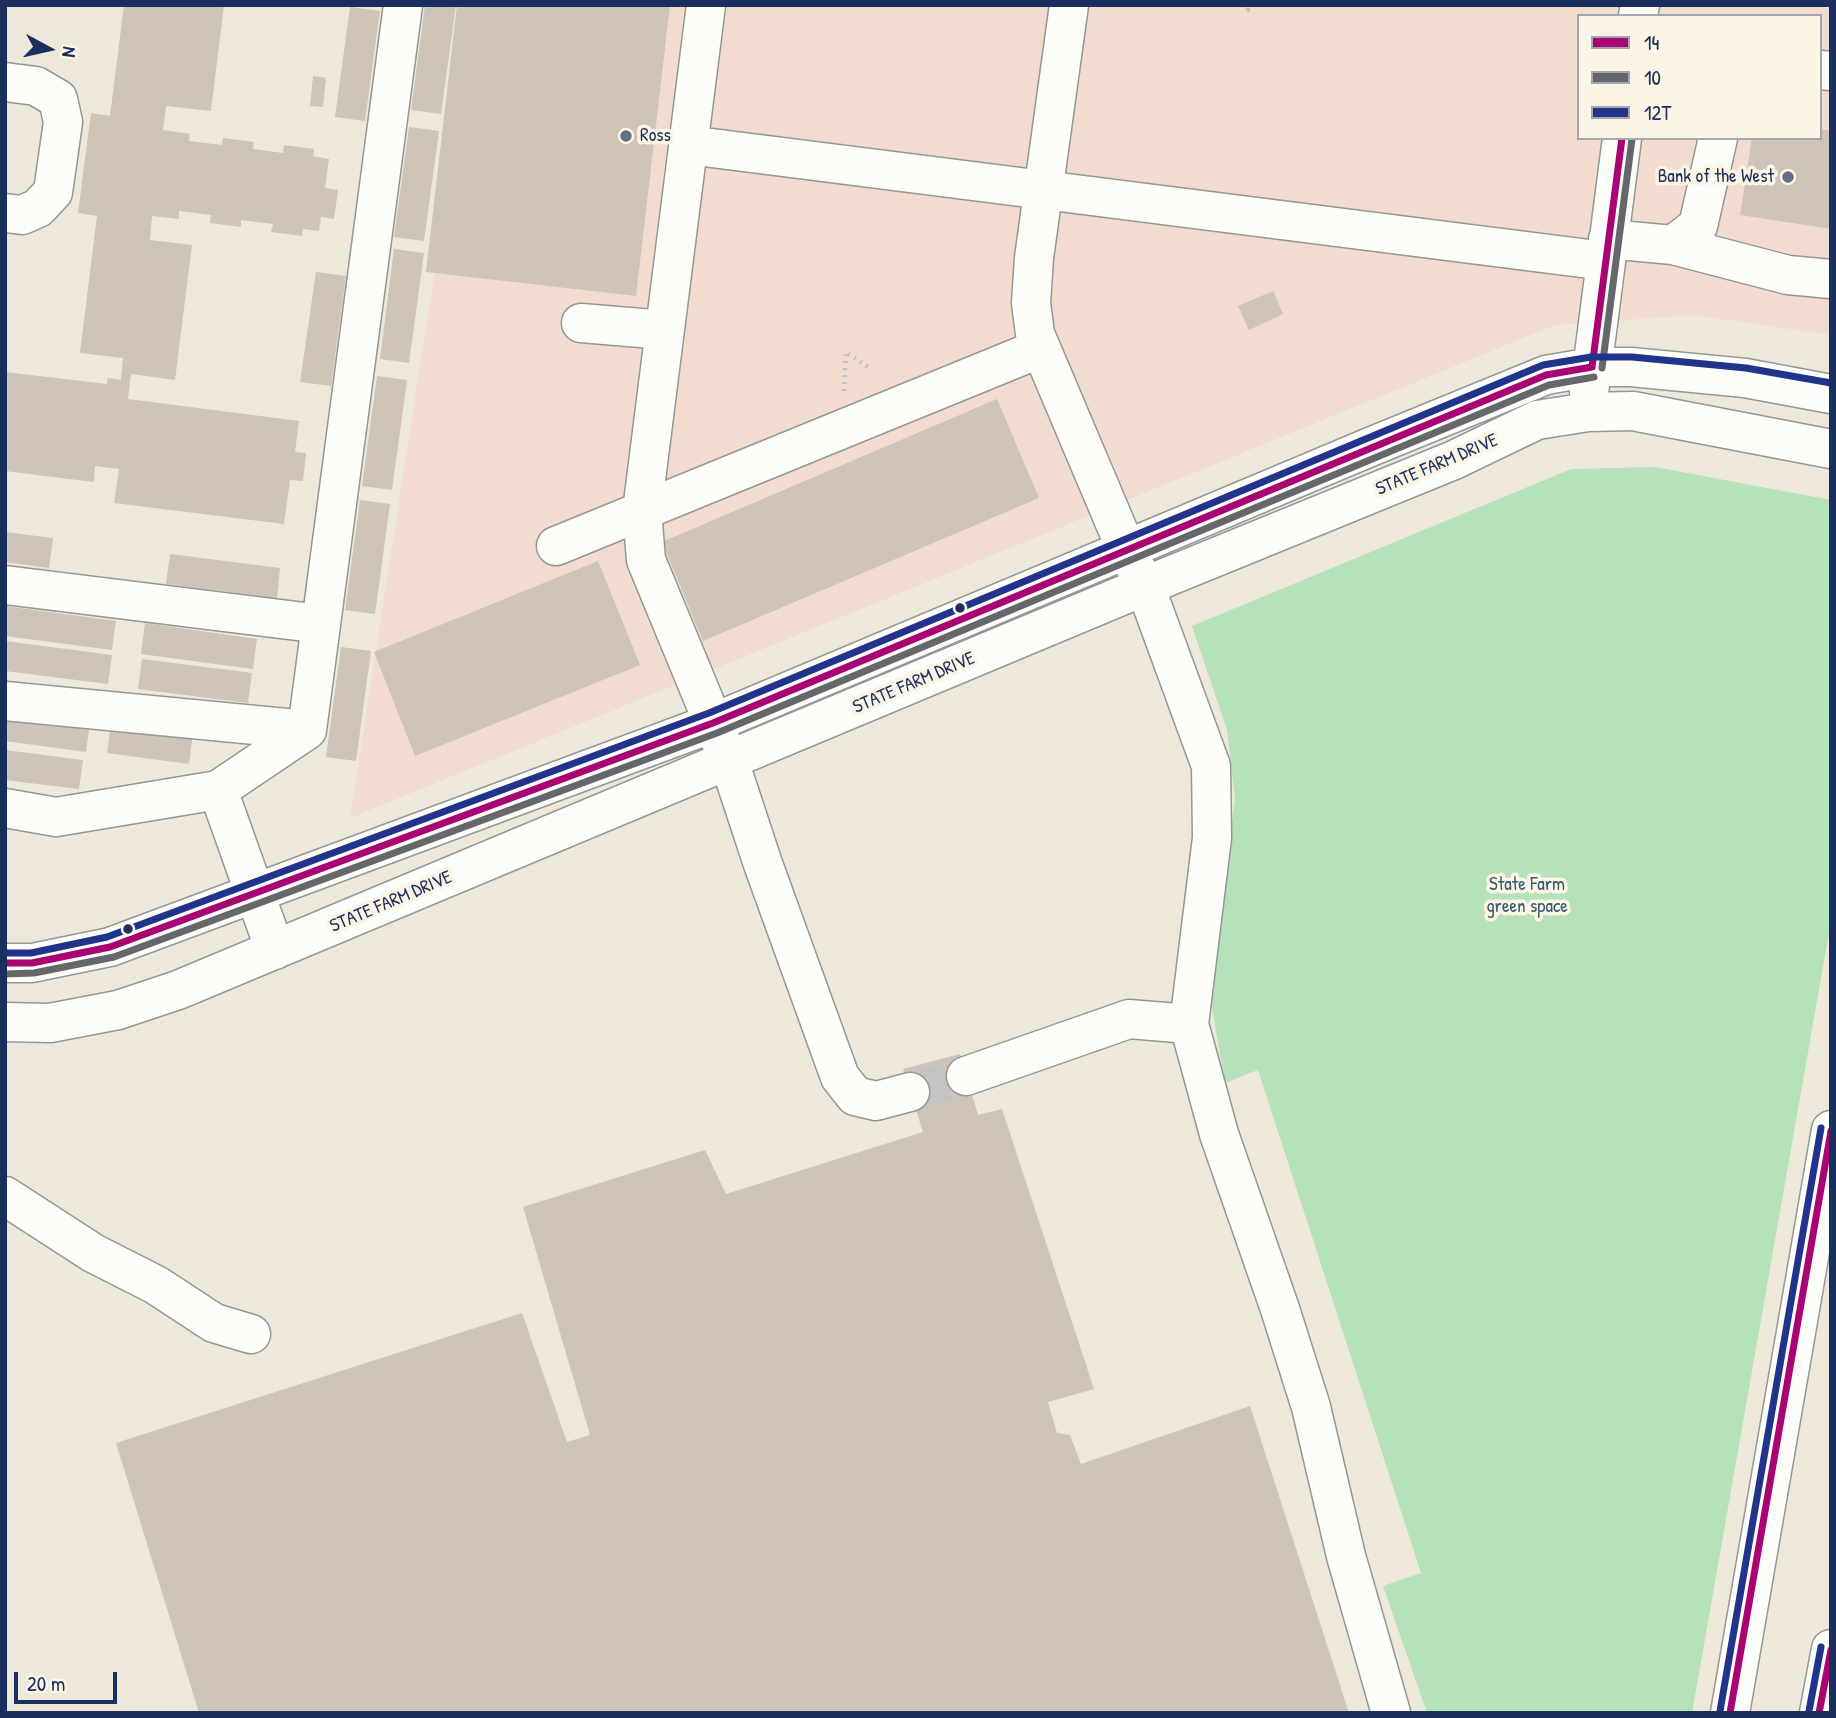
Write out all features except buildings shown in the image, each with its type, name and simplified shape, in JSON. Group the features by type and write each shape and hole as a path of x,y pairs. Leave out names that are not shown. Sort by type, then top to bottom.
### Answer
{"street":[{"path":"5,808 56,817 218,790 307,730 403,5"},
{"path":"706,5 642,511 646,561 729,761 840,1077 855,1096 876,1101 910,1092"},
{"path":"1069,5 1034,258 1031,303 1035,334 1126,549 1145,586 1211,766 1212,838 1189,1024 1219,1134 1311,1407 1346,1556 1391,1713"},
{"path":"5,82 36,86 58,99 63,122 53,192 38,208 22,215 5,213"},
{"path":"1588,412 1622,140"},
{"path":"1673,245 1698,226 1718,140"},
{"path":"688,145 1043,190 1607,250 1673,245 1788,275 1831,279"},
{"path":"581,323 665,330"},
{"path":"556,546 1041,348"},
{"path":"5,963 32,963 110,947 713,723 1546,375 1592,367 1631,367 1745,377 1831,394"},
{"name":"STATE FARM DRIVE","path":"5,1022 50,1023 118,1010 177,990 1454,460 1537,420 1588,412 1633,411 1831,449"},
{"path":"5,585 321,624"},
{"path":"5,701 307,730"},
{"path":"218,790 275,950"},
{"path":"966,1076 1129,1019 1189,1024"},
{"path":"1730,1713 1831,1130"},
{"path":"5,1196 93,1253 156,1285 214,1323 251,1334"},
{"path":"1819,1713 1831,1649"}],"path":[{"path":"1242,5 1248,9 1248,5"}],"shaded area":[{"path":"476,5 1831,5 1831,335 1694,315 1555,325 350,818"}],"green space":[{"name":"State Farm green space","path":"1655,467 1831,500 1831,921 1692,1713 1427,1713 1383,1586 1421,1573 1258,1070 1225,1083 1209,990 1235,799 1227,730 1192,626 1571,469"}],"tunnel":[{"path":"910,1092 966,1076"}],"transit line":[{"name":"14","path":"1592,367 1622,140"},
{"name":"10","path":"1602,368 1632,140"},
{"name":"12T","path":"5,953 31,953 107,937 709,713 1543,365 1591,357 1632,357 1746,368 1831,383"},
{"name":"14","path":"5,963 32,963 110,947 713,723 1546,375 1592,367"},
{"name":"10","path":"5,974 34,973 114,957 717,733 1549,385 1594,377"},
{"name":"12T","path":"1720,1711 1821,1128"},
{"name":"14","path":"1730,1713 1831,1131"},
{"name":"12T","path":"1809,1711 1821,1647"},
{"name":"14","path":"1819,1713 1831,1650"}],"place":[{"name":"Ross","path":"626,136"},
{"name":"Bank of the West","path":"1788,177"}]}
